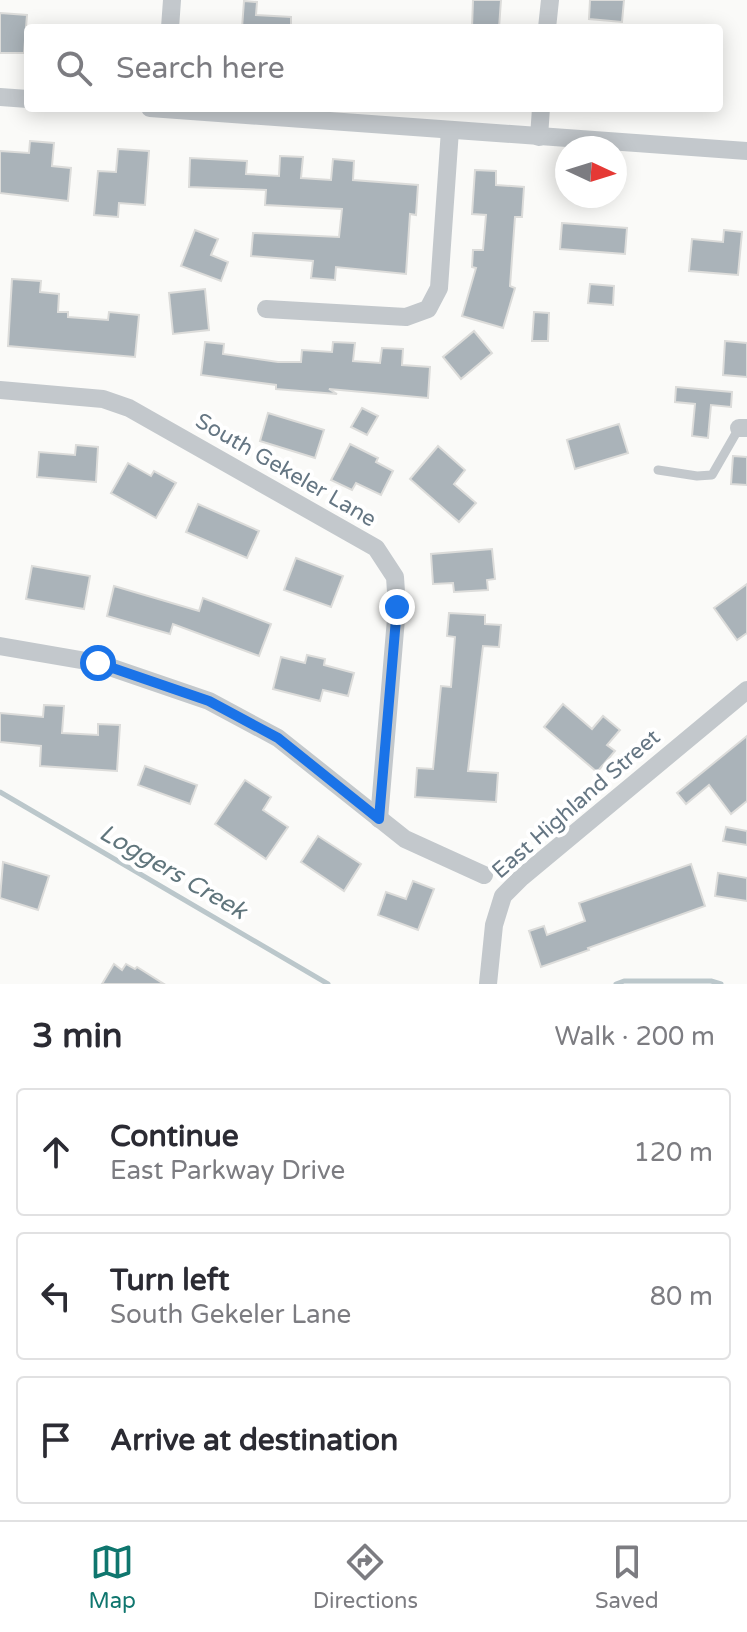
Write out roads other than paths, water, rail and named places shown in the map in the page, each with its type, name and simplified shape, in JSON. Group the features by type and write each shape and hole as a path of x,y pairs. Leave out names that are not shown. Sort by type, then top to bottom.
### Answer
{"street":[{"path":"170,24 172,0"},
{"path":"547,24 550,0"},
{"path":"0,97 24,99"},
{"path":"216,112 747,151"},
{"path":"539,137 541,112"},
{"path":"266,309 406,317 428,309 439,288 450,130"},
{"name":"South Gekeler Lane","path":"0,390 103,399 129,408 376,548 395,577 397,607 379,819"},
{"path":"0,646 98,663 209,701 278,738 405,839 484,875"},
{"name":"East Highland Street","path":"488,984 494,925 503,896 747,690"}],"lane":[{"path":"658,470 712,475 743,428"}],"waterway":[{"name":"Loggers Creek","path":"0,792 328,984"},
{"name":"Loggers Creek","path":"616,984 624,981 711,981 721,984"}]}
